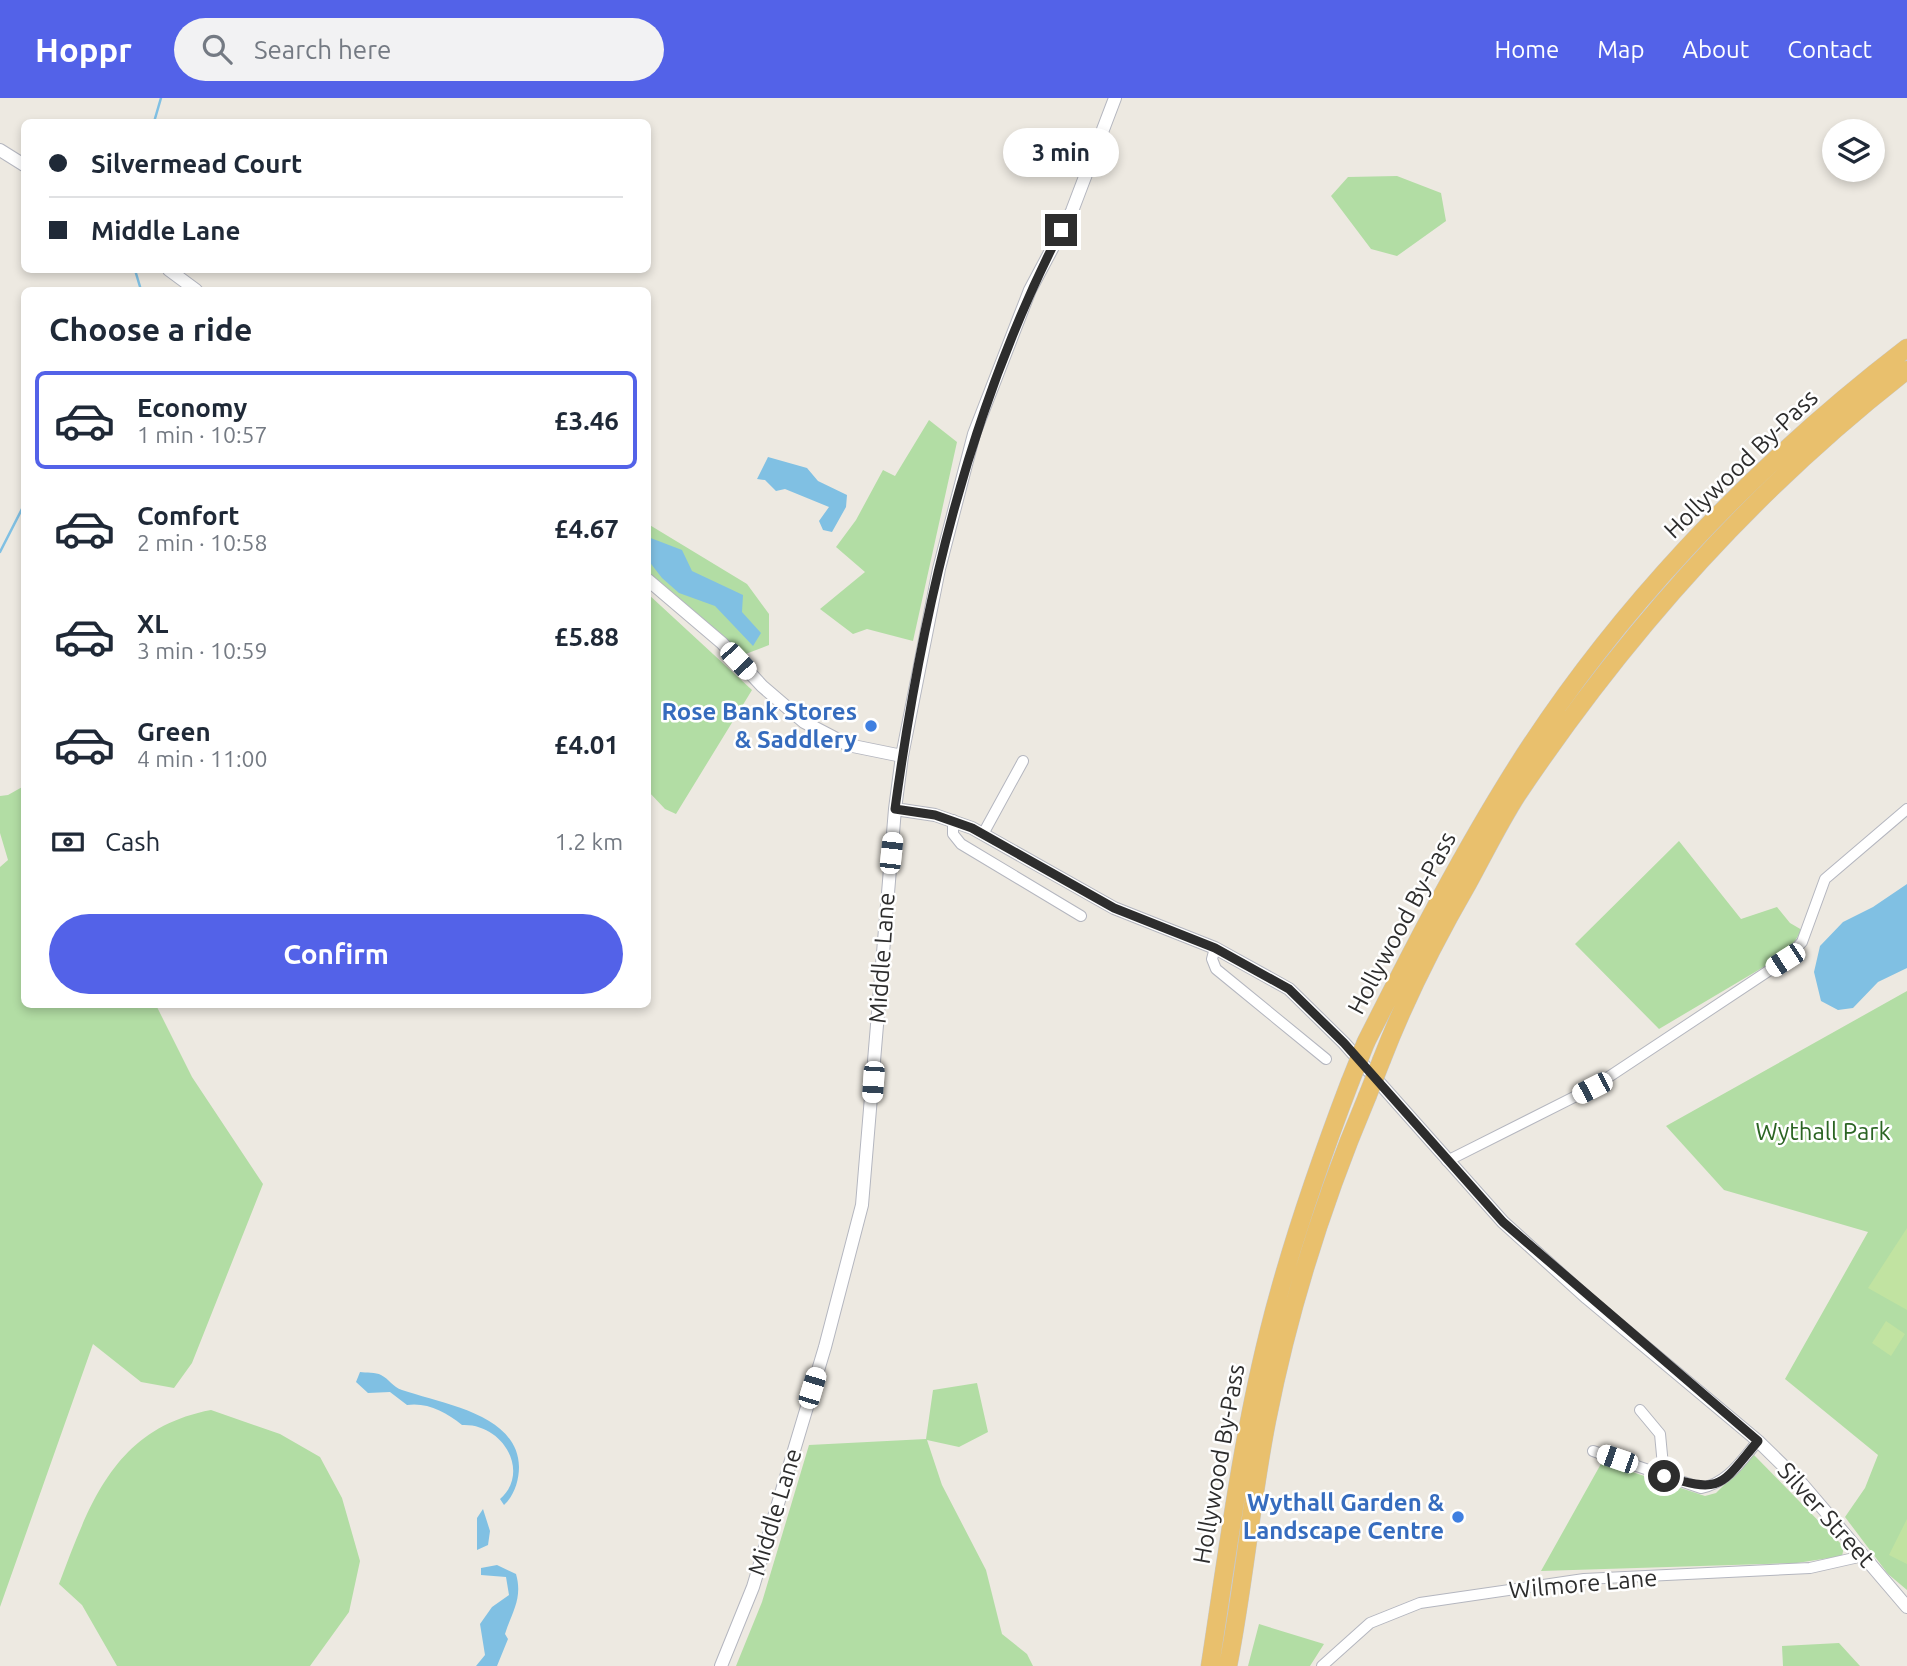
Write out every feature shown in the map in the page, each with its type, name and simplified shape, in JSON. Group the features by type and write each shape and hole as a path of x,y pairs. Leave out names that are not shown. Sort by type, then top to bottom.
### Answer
{"highway":[{"name":"Hollywood By-Pass","path":"1210,1666 1250,1419 1268,1336 1303,1210 1366,1042 1426,924 1505,785 1557,708 1616,629 1747,487 1820,419 1907,348"},
{"name":"Hollywood By-Pass","path":"1228,1666 1267,1420 1284,1343 1318,1219 1404,1001 1516,797 1639,631 1758,500 1831,433 1907,370"}],"street":[{"name":"Middle Lane","path":"721,1666 753,1587 825,1347 862,1205 895,809 902,756 939,569 974,434 1030,290 1072,211 1115,98"},
{"path":"0,150 21,163"},
{"path":"173,273 192,287"},
{"path":"651,583 714,636 762,686 804,722 848,745 902,756"},
{"path":"983,834 1023,761"},
{"name":"Silver Street","path":"895,809 953,820 983,834 1114,908 1215,948 1289,989 1344,1043 1503,1222 1758,1441 1802,1484 1907,1607"},
{"path":"1447,1161 1592,1088 1785,960 1802,942 1825,878 1907,809"},
{"path":"953,820 953,834 961,844 1082,916"},
{"path":"1215,948 1212,959 1216,969 1326,1059"},
{"path":"1640,1410 1660,1434 1664,1476"},
{"path":"1593,1451 1702,1488 1716,1485 1758,1441"},
{"name":"Wilmore Lane","path":"1322,1666 1370,1623 1420,1603 1584,1580 1810,1569 1863,1556"}],"green space":[{"path":"1397,176 1441,193 1446,221 1397,256 1371,249 1331,196 1348,177"},
{"path":"929,420 957,442 913,641 867,629 853,634 820,609 865,572 836,547 856,520 883,470 895,476"},
{"path":"651,526 747,584 769,614 769,645 743,655 651,576"},
{"path":"651,597 752,690 676,814 665,809 651,794"},
{"path":"21,788 21,1008 158,1008 192,1077 263,1184 192,1363 174,1388 141,1382 93,1344 0,1607 0,867 8,860 0,833 0,796"},
{"path":"1679,841 1741,919 1777,907 1790,923 1802,930 1787,953 1659,1029 1575,944"},
{"name":"Wythall Park","path":"1907,991 1907,1590 1888,1574 1845,1517 1865,1488 1878,1455 1785,1379 1868,1232 1724,1190 1666,1126"},
{"path":"1907,1228 1907,1310 1868,1288"},
{"path":"1886,1321 1905,1334 1891,1356 1872,1343"},
{"path":"977,1383 988,1432 959,1447 927,1440 942,1485 986,1570 1002,1634 1027,1654 1033,1666 736,1666 762,1602 809,1445 926,1439 933,1390"},
{"path":"211,1410 280,1434 320,1457 342,1498 360,1561 349,1612 310,1666 117,1666 82,1605 59,1584 95,1498 129,1451 151,1433 178,1419"},
{"path":"1754,1455 1844,1547 1842,1556 1797,1563 1541,1571 1602,1462 1705,1496 1716,1493"},
{"path":"1907,1519 1907,1564 1889,1555"},
{"path":"1259,1624 1324,1644 1310,1666 1248,1666"},
{"path":"1839,1643 1860,1666 1783,1666 1782,1646"}],"water":[{"path":"768,457 807,468 818,481 847,495 846,507 832,532 823,530 819,521 829,507 785,489 776,491 765,480 757,479"},
{"path":"651,538 682,550 692,571 743,595 742,612 761,633 753,646 715,606 679,593 651,564"},
{"path":"1907,884 1907,968 1878,982 1853,1008 1838,1010 1821,1001 1814,972 1820,946 1843,922 1873,907"},
{"path":"360,1372 379,1374 402,1390 476,1414 506,1435 515,1449 519,1467 515,1488 508,1501 504,1505 500,1499 509,1488 513,1476 512,1463 500,1440 477,1426 462,1425 436,1409 407,1405 390,1392 368,1393 356,1382"},
{"path":"483,1509 490,1531 488,1545 477,1550 477,1518"},
{"path":"497,1565 516,1574 517,1598 505,1634 508,1639 497,1666 476,1666 485,1655 480,1624 492,1607 509,1595 506,1577 481,1575 481,1568"}],"waterway":[{"path":"155,119 161,98"},
{"path":"136,273 140,287"},
{"path":"0,552 21,511"}],"place":[{"name":"Rose Bank Stores & Saddlery","path":"871,726"},
{"name":"Wythall Garden & Landscape Centre","path":"1458,1517"}],"route":[{"path":"1061,230 1030,290 974,434 939,569 902,756 895,809 935,815 972,828 1114,908 1215,948 1263,972 1289,989 1344,1043 1503,1222 1587,1298 1758,1441 1716,1485 1702,1488 1664,1476"}]}
